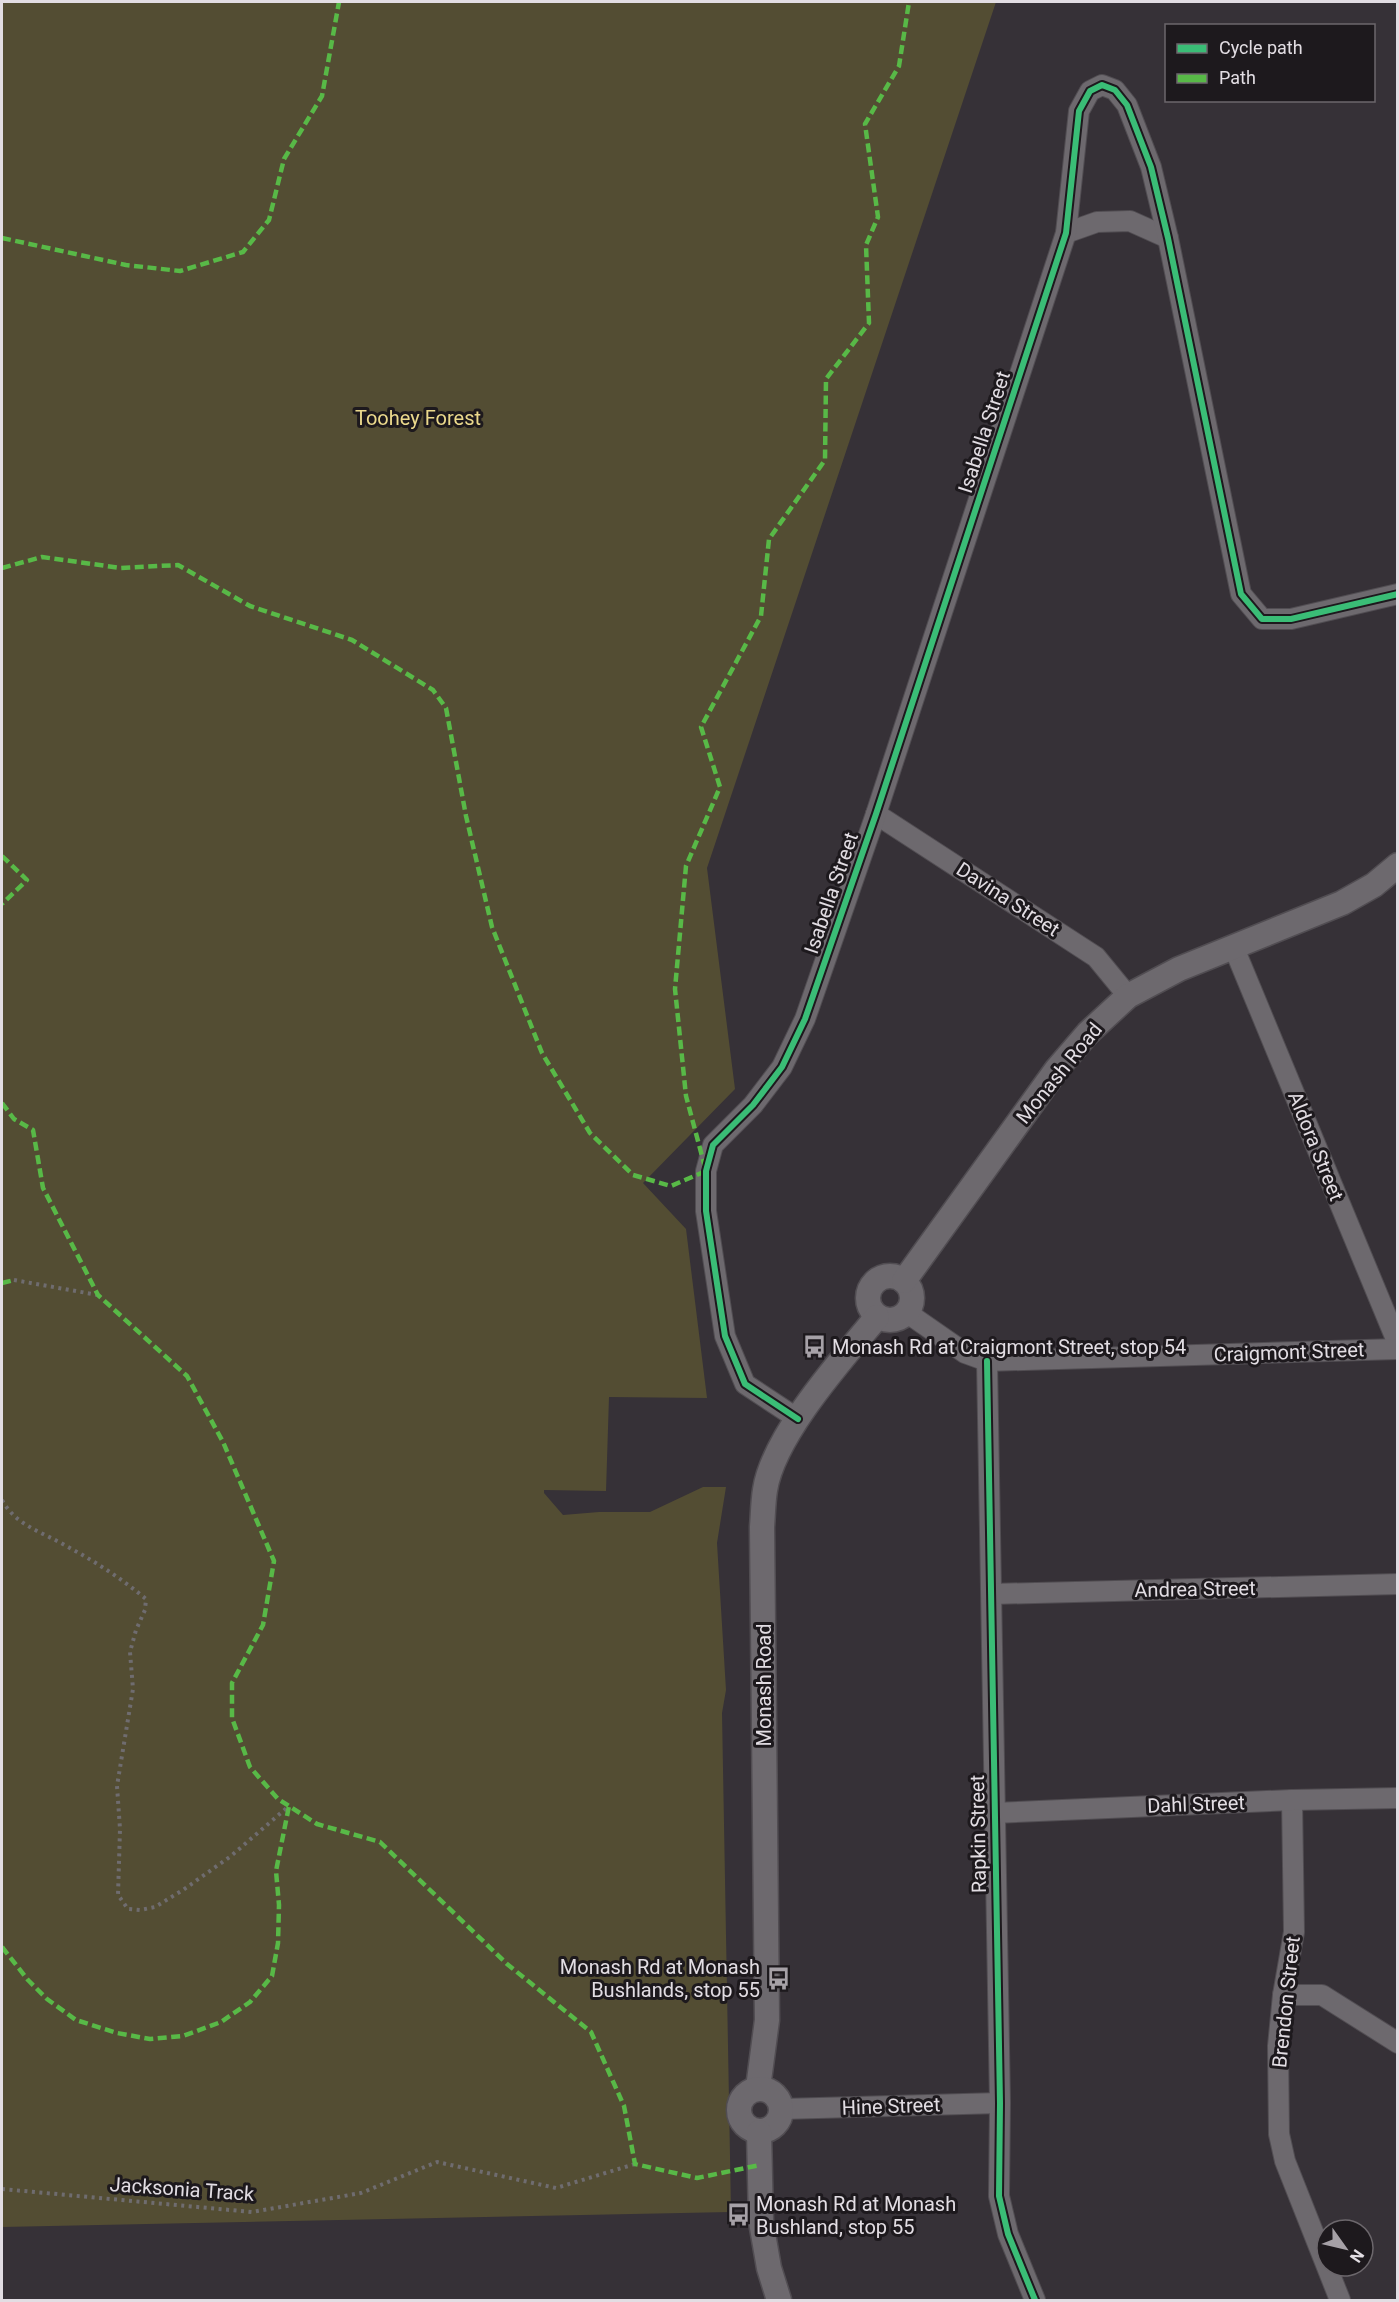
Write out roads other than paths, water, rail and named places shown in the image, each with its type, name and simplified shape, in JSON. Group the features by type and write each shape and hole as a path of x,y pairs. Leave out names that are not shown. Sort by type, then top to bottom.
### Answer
{"street":[{"name":"Isabella Street","path":"798,1419 746,1384 725,1336 706,1211 706,1171 713,1145 753,1105 782,1067 805,1019 876,814 1066,233 1079,111 1090,92 1102,86 1115,90 1128,105 1151,167 1168,238 1241,594 1262,619 1291,619 1398,594"},
{"path":"1066,233 1097,222 1130,221 1168,238"},
{"name":"Davina Street","path":"876,814 1096,957 1128,996"},
{"name":"Monash Road","path":"904,1281 1057,1069 1088,1033 1128,996 1179,969 1342,903 1374,885 1398,865"},
{"name":"Aldora Street","path":"1234,948 1398,1347"},
{"path":"887,1276 904,1281 912,1296 911,1305 906,1312 893,1320 877,1317 868,1302 868,1293 872,1285 887,1276"},
{"name":"Craigmont Street","path":"906,1312 965,1353 987,1361 1398,1347"},
{"name":"Monash Road","path":"758,2088 767,2020 762,1527 765,1488 779,1449 798,1419 877,1317"},
{"name":"Rapkin Street","path":"987,1361 1000,2103 999,2196 1008,2234 1035,2301"},
{"name":"Andrea Street","path":"992,1594 1398,1584"},
{"name":"Dahl Street","path":"994,1813 1292,1800 1398,1798"},
{"name":"Brendon Street","path":"1292,1800 1294,1932 1283,1995 1278,2046 1279,2134 1285,2161 1340,2301"},
{"path":"1283,1995 1322,1995 1398,2043"},
{"path":"758,2088 767,2089 776,2094 782,2109 780,2120 775,2127 759,2132 745,2125 739,2111 744,2096 758,2088"},
{"name":"Hine Street","path":"782,2109 1000,2103"},
{"path":"759,2132 761,2222 769,2268 779,2301"}],"place":[{"name":"Monash Rd at Craigmont Street, stop 54","path":"814,1347"},
{"name":"Monash Rd at Monash Bushlands, stop 55","path":"778,1979"},
{"name":"Monash Rd at Monash Bushland, stop 55","path":"738,2215"}],"park label":[{"name":"Toohey Forest","path":"418,418"}]}
